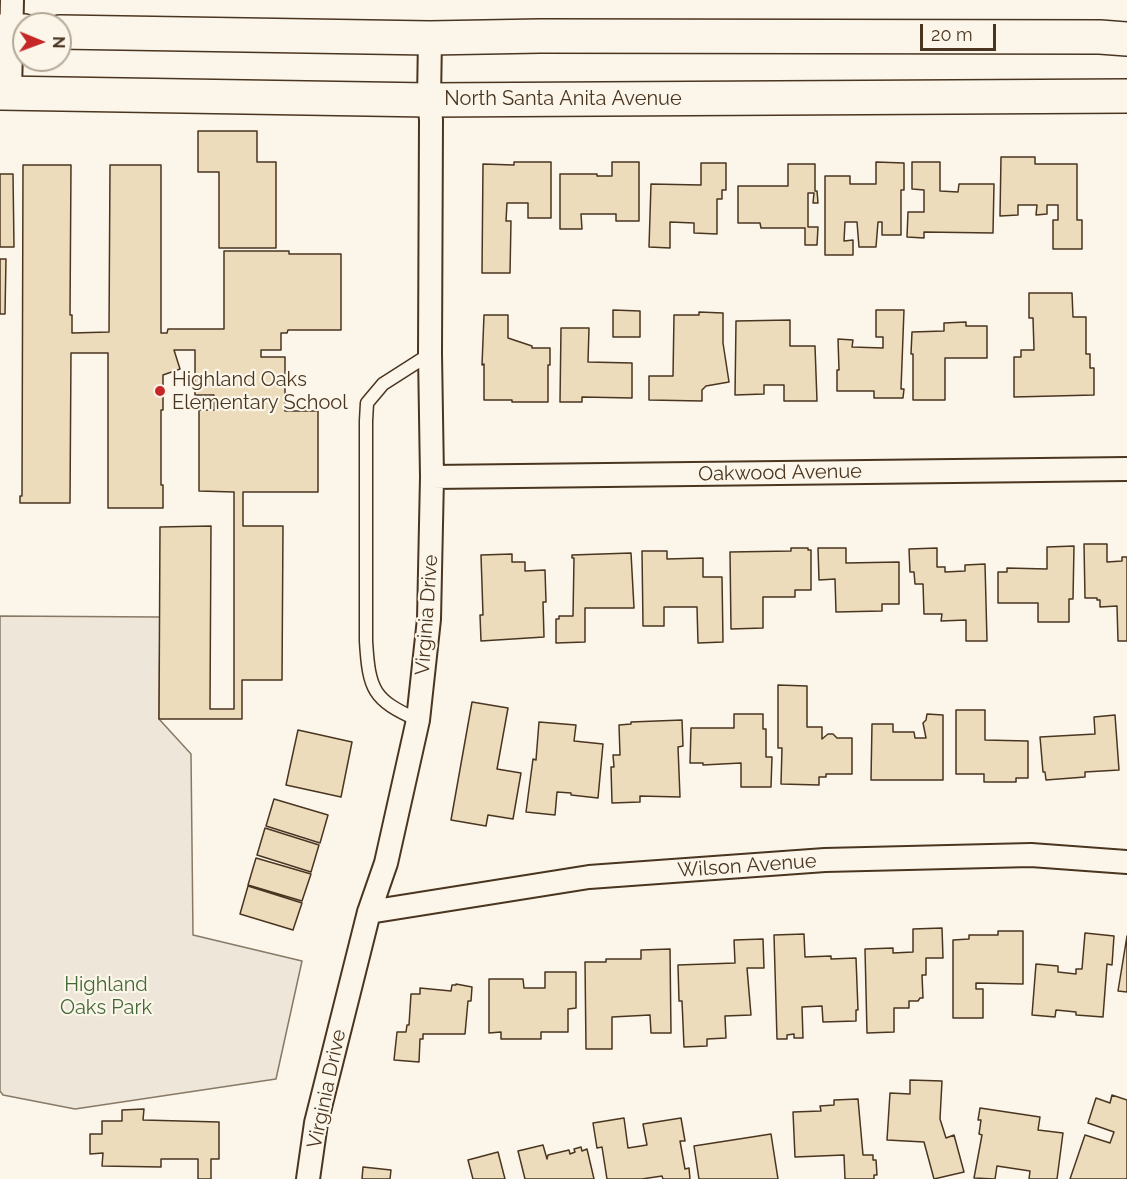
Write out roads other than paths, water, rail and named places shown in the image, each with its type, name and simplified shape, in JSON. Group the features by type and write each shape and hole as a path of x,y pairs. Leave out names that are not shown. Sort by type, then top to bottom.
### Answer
{"street":[{"path":"5,93 12,23"},
{"path":"72,32 430,38 599,36 1127,39"},
{"name":"Virginia Drive","path":"308,1179 316,1123 369,912 386,863 418,720 429,620 432,477 430,38"},
{"name":"North Santa Anita Avenue","path":"5,93 429,100 1127,96"},
{"name":"Oakwood Avenue","path":"432,477 1127,469"},
{"name":"Wilson Avenue","path":"369,912 589,877 813,861 1031,855 1127,862"}],"lane":[{"path":"418,720 393,709 375,690 368,668 366,421 367,403 382,384 430,354"}],"place":[{"name":"Highland Oaks Elementary School","path":"160,391"}],"park label":[{"name":"Highland Oaks Park","path":"106,996"}]}
